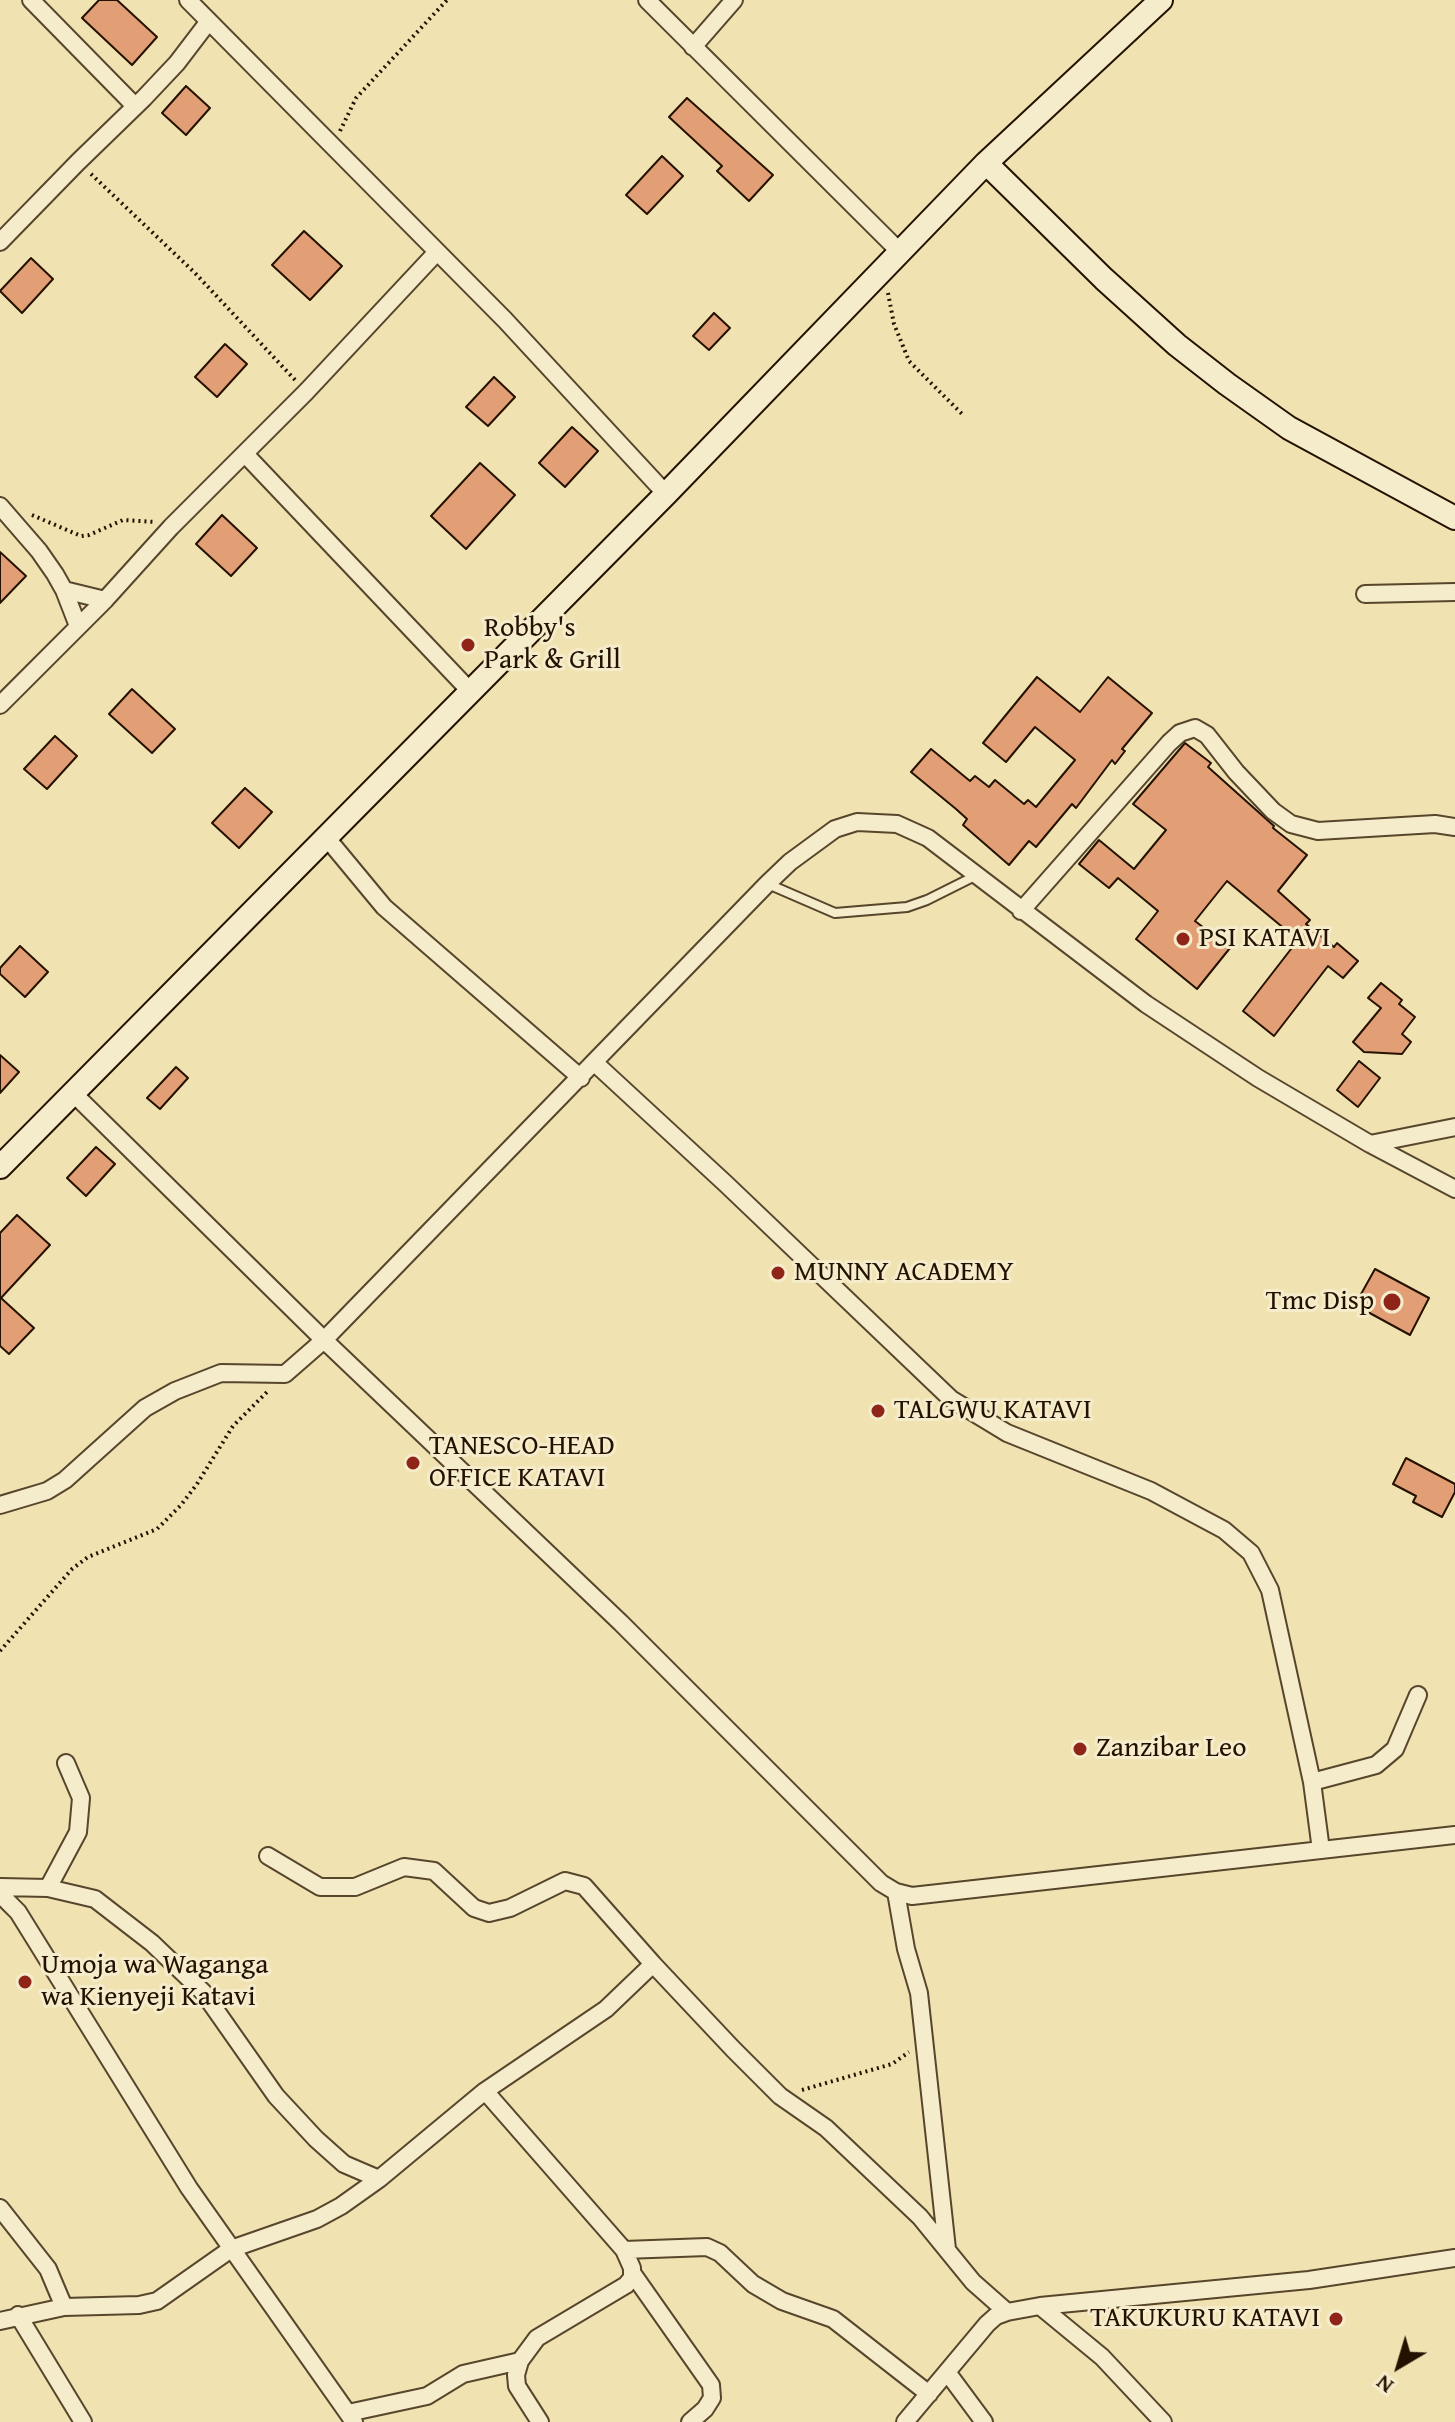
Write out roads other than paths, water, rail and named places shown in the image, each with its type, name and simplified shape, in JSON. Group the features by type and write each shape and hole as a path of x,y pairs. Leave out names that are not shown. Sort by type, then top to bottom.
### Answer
{"street":[{"path":"31,0 135,106"},
{"path":"188,0 553,369 666,494"},
{"path":"647,0 891,259"},
{"path":"693,47 734,0"},
{"path":"0,1167 666,494 986,163 1161,0"},
{"path":"3,233 177,63 209,21"},
{"path":"986,163 1104,279 1177,345 1227,384 1289,428 1455,518"},
{"path":"0,705 306,392 436,253"},
{"path":"245,454 470,691"},
{"path":"0,506 39,551 64,590 78,626"},
{"path":"64,590 105,600"},
{"path":"1365,594 1455,592"},
{"path":"1021,911 1169,743 1180,733 1195,728 1207,735 1254,791 1291,824 1318,831 1435,824 1455,827"},
{"path":"0,1505 47,1491 65,1480 145,1408 175,1391 221,1373 285,1374 324,1340 596,1064 767,884 790,862 835,829 857,822 897,824 928,838 1146,1004 1258,1078 1370,1144 1455,1189"},
{"path":"326,837 384,907 581,1078"},
{"path":"596,1064 951,1399 1007,1433 1151,1491 1224,1530 1251,1553 1270,1590 1312,1782 1321,1850"},
{"path":"73,1093 324,1340 621,1623 881,1883 896,1892 912,1896 1455,1835"},
{"path":"1370,1144 1455,1127"},
{"path":"1312,1782 1376,1765 1395,1749 1418,1695"},
{"path":"48,1888 78,1832 81,1798 66,1763"},
{"path":"268,1856 320,1887 355,1887 404,1867 434,1871 474,1908 489,1913 510,1908 565,1881 584,1886 653,1964 780,2096 826,2128 920,2217 973,2282 1007,2312"},
{"path":"0,1887 48,1888 95,1899 152,1943 203,1992 276,2096 316,2139 344,2164 379,2179"},
{"path":"896,1892 906,1949 919,1993 947,2251"},
{"path":"0,1894 18,1912 189,2188 351,2417 427,2396 463,2374 520,2361"},
{"path":"0,2321 64,2307 139,2305 157,2301 231,2249 317,2219 341,2206 379,2179 485,2091 606,2009 653,1964"},
{"path":"485,2091 624,2250 633,2274 711,2385 712,2398 690,2422"},
{"path":"0,2208 48,2269 64,2307"},
{"path":"624,2250 707,2247 720,2253 753,2284 782,2301 833,2319 929,2394"},
{"path":"905,2422 987,2324 1007,2312 1040,2306 1309,2280 1455,2258"},
{"path":"540,2422 517,2386 520,2361 537,2338 626,2285 633,2274"},
{"path":"1040,2306 1102,2357 1163,2422"},
{"path":"18,2315 83,2422"},
{"path":"947,2372 984,2422"}],"lane":[{"path":"767,884 835,913 907,907 978,875"}],"place":[{"name":"Robby's Park & Grill","path":"468,645"},
{"name":"PSI KATAVI","path":"1183,939"},
{"name":"MUNNY ACADEMY","path":"778,1273"},
{"name":"Tmc Disp","path":"1392,1302"},
{"name":"TALGWU KATAVI","path":"878,1411"},
{"name":"TANESCO-HEAD OFFICE KATAVI","path":"413,1463"},
{"name":"Zanzibar Leo","path":"1080,1749"},
{"name":"Umoja wa Waganga wa Kienyeji Katavi","path":"25,1982"},
{"name":"TAKUKURU KATAVI","path":"1336,2319"}]}
